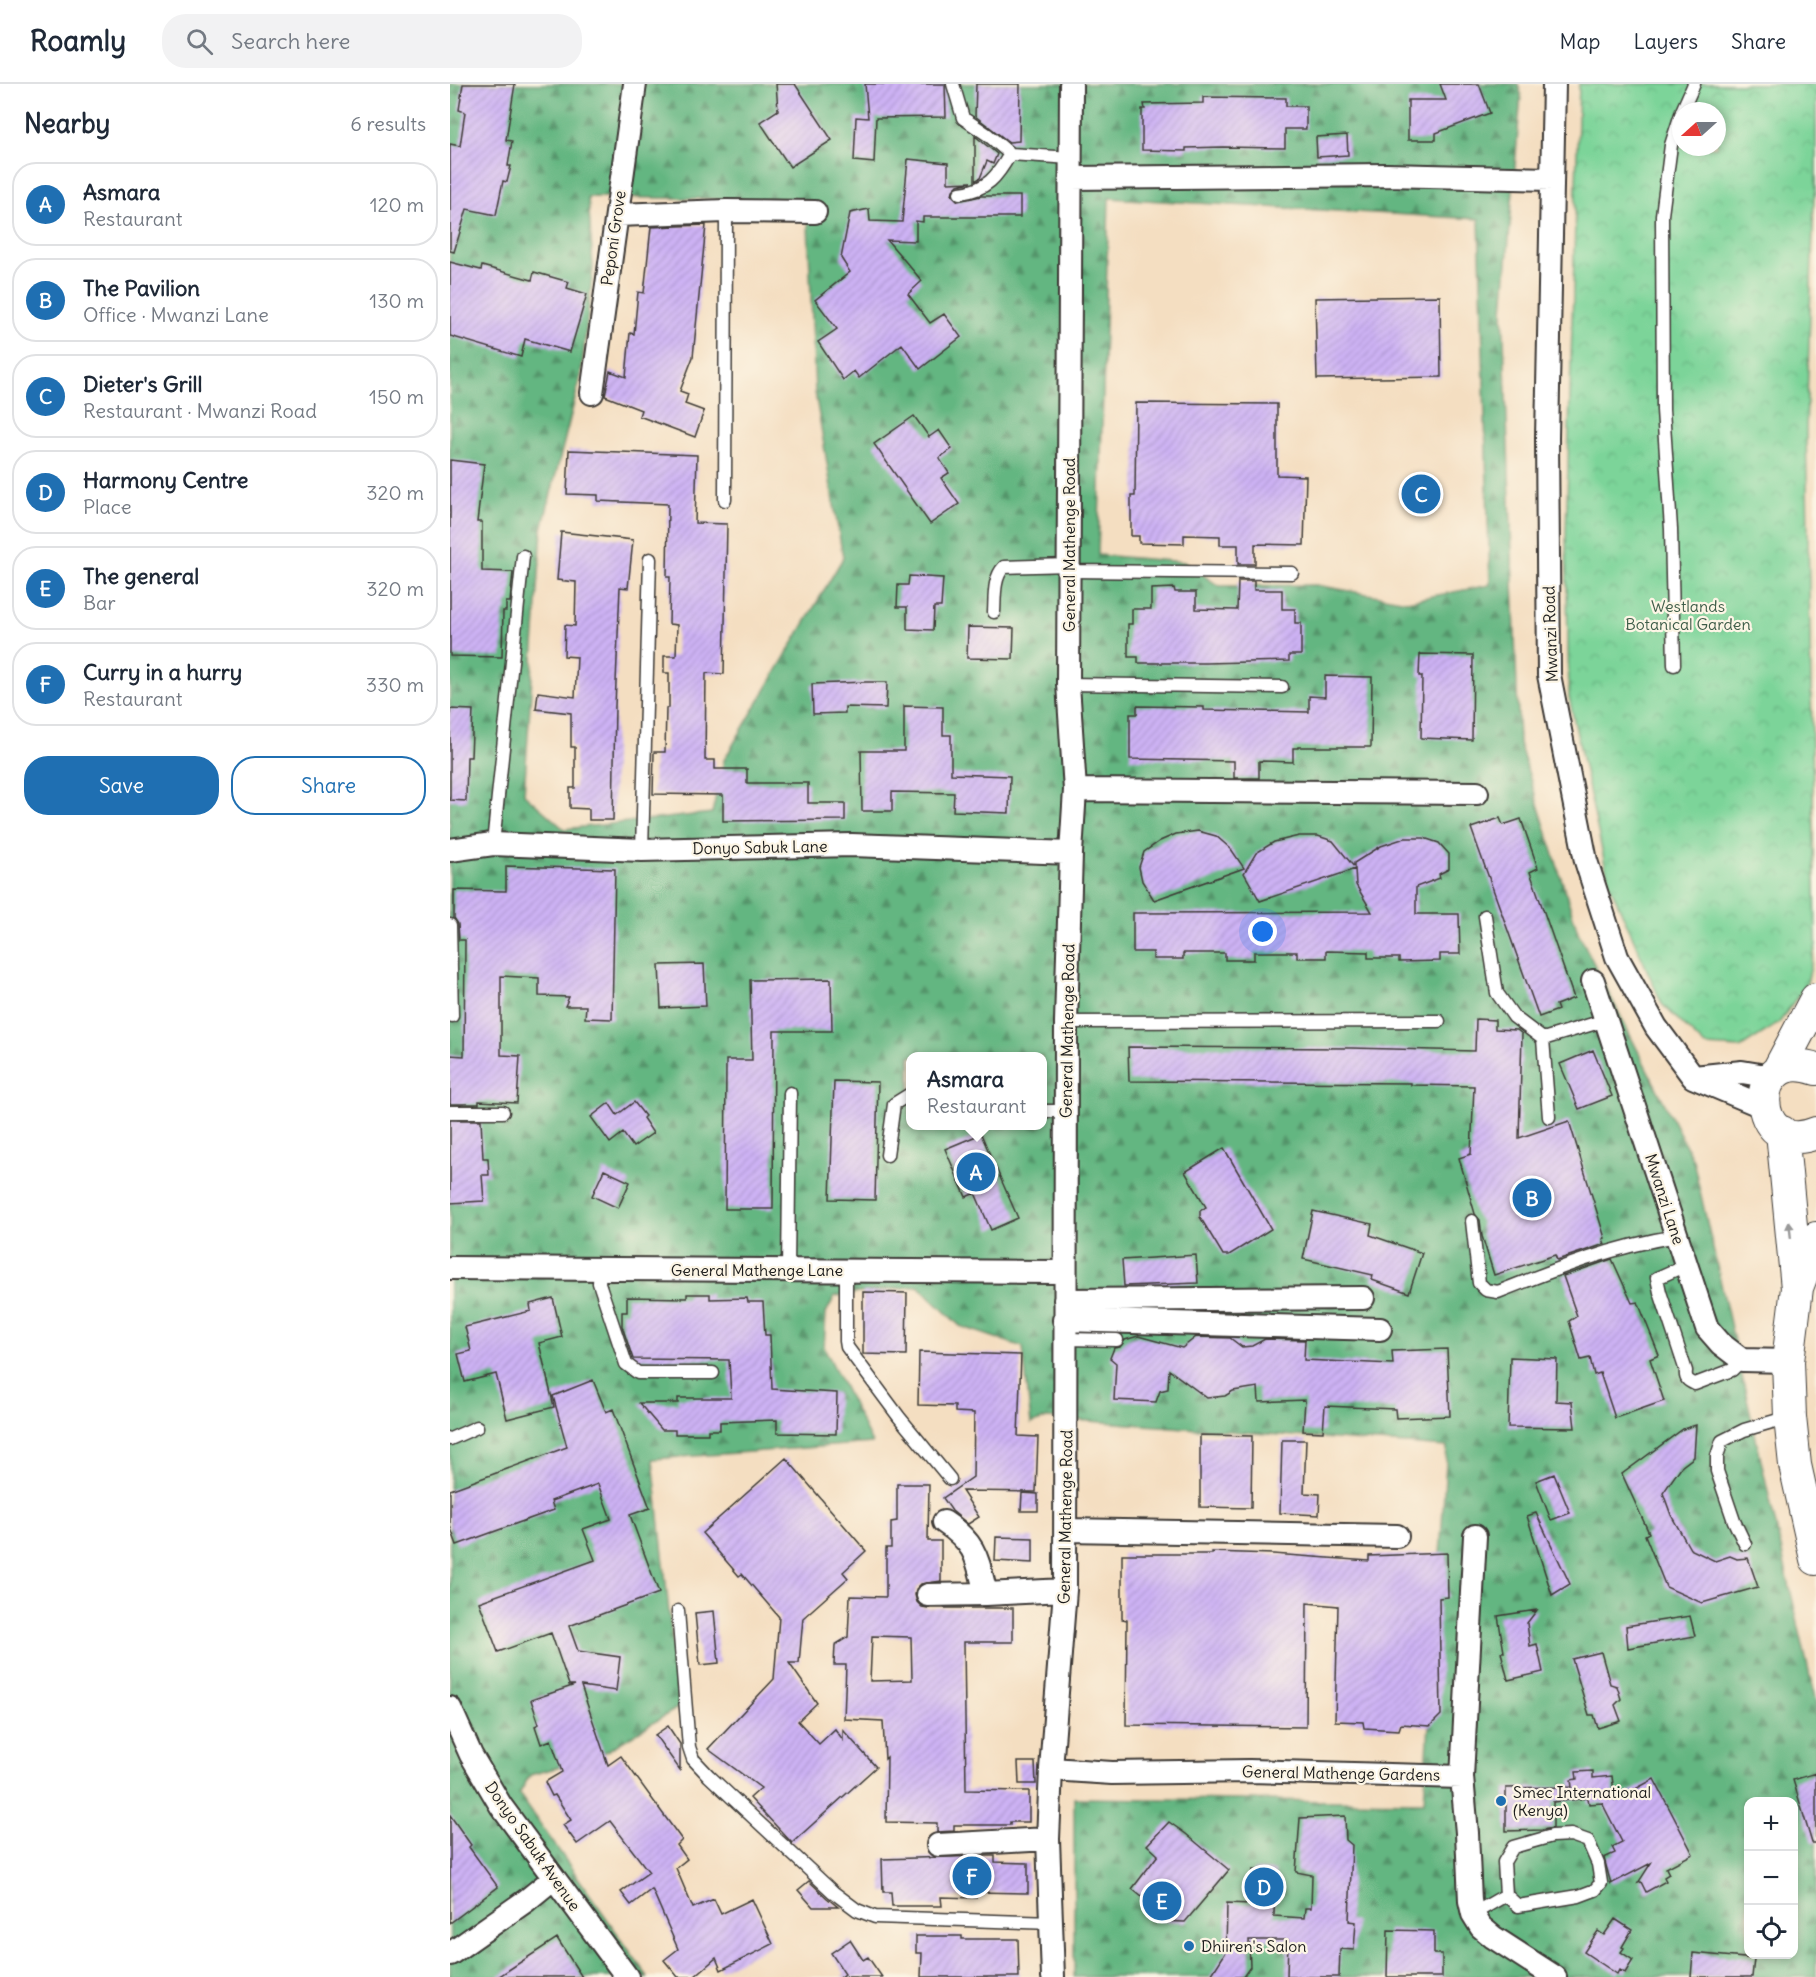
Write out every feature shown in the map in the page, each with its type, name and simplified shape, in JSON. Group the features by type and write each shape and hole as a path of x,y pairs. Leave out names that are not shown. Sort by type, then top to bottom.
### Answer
{"main road":[{"path":"1816,999 1763,1096 1769,1120 1782,1132 1798,1137 1816,1132"},
{"path":"1775,1074 1790,1066 1803,1065 1816,1070"},
{"path":"1782,1132 1797,1288 1788,1362 1790,1416 1795,1465 1816,1560"},
{"path":"1797,1288 1816,1238"}],"street":[{"name":"Peponi Grove","path":"592,393 635,84"},
{"name":"General Mathenge Road","path":"1053,1977 1048,1839 1065,1590 1066,1022 1071,853 1076,790 1068,684 1071,84"},
{"name":"Mwanzi Road","path":"1554,84 1547,438 1549,675 1586,861 1617,957 1656,1027 1693,1077"},
{"path":"1071,168 1552,179"},
{"path":"617,215 815,212"},
{"path":"1076,790 1477,793"},
{"name":"Donyo Sabuk Lane","path":"450,850 493,844 642,850 852,845 1071,853"},
{"name":"Mwanzi Lane","path":"1593,981 1707,1328 1720,1344 1742,1360"},
{"path":"1693,1077 1742,1072 1775,1074"},
{"path":"1693,1077 1764,1107"},
{"name":"General Mathenge Lane","path":"450,1268 1065,1272"},
{"path":"1065,1320 1363,1298"},
{"path":"1065,1320 1380,1329"},
{"path":"1742,1360 1788,1362"},
{"path":"944,1522 958,1531 976,1553 986,1594"},
{"path":"1066,1530 1397,1536"},
{"path":"1462,1777 1475,1536"},
{"path":"928,1595 1065,1590"},
{"name":"Donyo Sabuk Avenue","path":"450,1708 471,1755 501,1806 627,1977"},
{"name":"General Mathenge Gardens","path":"1051,1769 1112,1773 1271,1772 1462,1777 1470,1901 1473,1914"},
{"path":"938,1845 1048,1839"},
{"path":"450,1954 527,1900 554,1878"},
{"path":"1473,1914 1481,1927 1555,1977"}],"lane":[{"path":"953,84 963,118 1010,154 1071,168"},
{"path":"1687,102 1694,84"},
{"path":"1672,142 1662,215 1663,411 1671,530 1674,665"},
{"path":"960,193 972,192 985,187 1001,170 1010,154"},
{"path":"725,500 726,212"},
{"path":"493,844 524,556"},
{"path":"642,850 650,559"},
{"path":"993,612 997,579 1004,567 1292,573"},
{"path":"1068,684 1282,687"},
{"path":"1485,916 1497,993 1514,1017 1543,1039 1549,1117"},
{"path":"450,925 452,1016"},
{"path":"1543,1039 1606,1020"},
{"path":"1066,1022 1439,1021"},
{"path":"788,1270 790,1093"},
{"path":"887,1155 894,1104 906,1096"},
{"path":"1047,1111 1066,1111"},
{"path":"450,1112 503,1112"},
{"path":"1472,1221 1479,1283 1486,1290 1498,1292 1568,1264 1640,1242 1677,1236"},
{"path":"1686,1265 1657,1278 1688,1381 1695,1384 1732,1370 1742,1360"},
{"path":"600,1269 599,1283 626,1364 638,1373 713,1372"},
{"path":"846,1270 847,1347 899,1417 950,1479"},
{"path":"1065,1320 1117,1340"},
{"path":"1745,1544 1734,1521 1718,1471 1717,1456 1722,1441 1744,1430 1790,1416"},
{"path":"450,1440 477,1427"},
{"path":"678,1611 689,1747 693,1758 709,1776 833,1892 857,1910 875,1917 1052,1923"},
{"path":"1571,1835 1588,1841 1598,1864 1601,1882 1595,1890 1580,1896 1518,1906 1506,1895 1504,1862 1513,1847 1552,1836 1571,1835"},
{"path":"1473,1914 1506,1895"}],"green space":[{"path":"450,84 1518,84 1521,94 1503,311 1519,743 1578,932 1693,1160 1816,1703 1816,1977 1074,1977 1074,1798 1424,1802 1447,1447 1047,1418 1031,1424 1023,1347 960,1326 918,1286 835,1296 826,1313 824,1347 872,1443 653,1459 679,1707 597,1757 530,1775 519,1794 648,1977 450,1977","holes":["588,197 807,200 815,392 843,558 724,760 712,813 564,829 524,794 542,529 581,375 593,268","1109,198 1479,219 1490,585 1407,601 1316,585 1219,586 1184,562 1098,555"]},
{"name":"Westlands Botanical Garden","path":"1579,84 1816,84 1816,191 1806,430 1816,944 1807,983 1779,1023 1740,1048 1705,1046 1662,1004 1609,883 1569,697 1566,534"}],"building":[{"path":"463,84 515,84 506,140 512,141 508,166 511,166 507,182 503,181 496,215 467,209 454,252 450,251 450,144 460,146 465,112 459,110"},
{"path":"776,84 795,84 832,140 790,167 760,122 778,110"},
{"path":"865,84 945,84 946,117 876,118 874,163 854,161 856,117 868,118"},
{"path":"976,84 1020,84 1019,141 1009,142 975,116"},
{"path":"1440,84 1479,84 1490,113 1436,133 1436,140 1408,140 1408,100 1446,100"},
{"path":"1203,97 1286,98 1286,106 1306,106 1306,129 1285,129 1285,148 1223,147 1186,148 1186,151 1142,150 1144,104 1203,103"},
{"path":"1347,135 1348,155 1317,157 1316,137"},
{"path":"975,136 997,154 993,164 987,161 980,178 975,181"},
{"path":"908,159 948,163 948,183 971,182 958,185 953,190 952,195 958,201 981,196 1020,196 1020,217 923,217 923,222 916,221 916,241 887,240 922,281 908,294 930,323 944,314 961,337 920,369 902,344 859,378 854,371 843,380 818,342 837,329 815,300 850,272 841,258 850,213 869,209 870,221 902,222"},
{"path":"706,225 693,357 680,391 688,394 685,404 704,411 695,437 639,416 641,410 605,396 610,371 626,377 630,333 634,334 638,292 644,293 651,227"},
{"path":"450,262 481,270 482,266 532,280 534,272 569,282 567,288 587,294 570,352 525,339 521,357 450,336"},
{"path":"1440,296 1441,377 1317,379 1315,298"},
{"path":"1136,403 1277,404 1277,475 1306,476 1304,545 1255,544 1255,564 1238,564 1238,545 1220,545 1220,536 1184,535 1184,544 1139,543 1139,536 1131,536 1131,496 1135,496"},
{"path":"914,416 929,437 939,430 952,449 939,458 949,473 941,478 959,504 930,524 874,444"},
{"path":"569,450 697,455 695,523 727,524 724,674 706,673 705,760 715,760 715,769 747,769 747,783 808,783 808,803 845,803 845,820 723,821 723,795 653,794 654,752 665,752 666,708 669,708 669,673 664,673 664,656 676,656 677,625 669,624 668,504 598,501 598,495 567,494"},
{"path":"450,460 484,464 477,522 482,522 482,571 513,572 510,602 506,602 506,611 503,611 502,657 450,656"},
{"path":"561,532 633,540 628,588 620,587 613,820 589,820 589,809 570,808 570,788 575,788 575,747 571,747 571,713 536,709 538,692 575,697 577,657 564,656 565,625 575,626 576,582 557,580"},
{"path":"909,576 943,578 941,607 934,607 933,630 907,629 907,607 897,607 898,585 908,585"},
{"path":"1238,581 1254,581 1254,590 1282,590 1282,609 1295,609 1295,623 1301,623 1301,655 1289,655 1289,661 1206,663 1138,663 1138,657 1128,657 1128,624 1132,624 1132,609 1151,609 1151,589 1174,588 1175,592 1196,592 1196,609 1237,610"},
{"path":"968,627 1014,628 1013,659 967,658"},
{"path":"1420,654 1473,655 1472,740 1421,738"},
{"path":"1325,676 1372,677 1371,747 1293,748 1293,762 1259,761 1259,778 1234,778 1234,761 1130,759 1130,714 1137,714 1137,706 1309,712 1309,696 1325,697"},
{"path":"887,682 886,708 845,707 845,713 813,714 812,684"},
{"path":"904,706 943,707 943,735 951,735 951,774 1010,776 1009,813 953,811 954,793 892,792 892,811 862,811 861,751 904,751"},
{"path":"450,709 473,710 471,757 467,757 466,801 450,800"},
{"path":"1500,818 1503,825 1521,819 1538,868 1530,872 1574,998 1556,1005 1558,1010 1539,1017 1471,828"},
{"path":"1198,831 1216,836 1231,849 1244,868 1154,900 1142,881 1139,867 1144,852 1176,834"},
{"path":"1299,836 1318,836 1333,841 1354,867 1354,863 1381,846 1405,838 1424,838 1439,843 1449,854 1449,869 1439,874 1440,878 1416,887 1416,914 1459,914 1460,954 1440,954 1440,961 1399,962 1399,958 1368,958 1368,952 1326,951 1326,958 1297,958 1297,952 1254,952 1254,960 1225,960 1225,953 1183,953 1183,959 1153,959 1153,952 1133,952 1133,913 1372,912 1356,885 1355,869 1260,901 1244,873 1256,853 1274,842"},
{"path":"506,866 615,869 612,1019 585,1018 586,1006 565,1006 569,997 539,996 539,978 501,976 501,1055 520,1056 517,1103 479,1101 479,1104 450,1104 450,1055 464,1056 465,940 459,940 458,924 454,918 454,890 506,891"},
{"path":"704,964 706,1006 661,1008 659,965"},
{"path":"831,979 832,1031 774,1031 773,1209 725,1209 726,1060 752,1060 750,980"},
{"path":"1476,1019 1495,1020 1495,1029 1517,1030 1522,1034 1519,1138 1569,1121 1605,1244 1557,1260 1555,1255 1494,1275 1482,1236 1480,1220 1475,1214 1459,1158 1471,1154 1474,1086 1411,1085 1411,1083 1129,1081 1128,1047 1475,1051"},
{"path":"1593,1050 1612,1096 1579,1109 1560,1064"},
{"path":"834,1081 878,1082 875,1200 830,1199"},
{"path":"634,1102 645,1116 643,1118 653,1133 633,1147 623,1133 610,1143 591,1117 609,1103 617,1115"},
{"path":"450,1120 481,1120 483,1158 488,1158 489,1175 482,1175 484,1201 450,1203"},
{"path":"981,1134 1018,1218 991,1230 975,1193 966,1197 945,1149"},
{"path":"1224,1148 1271,1229 1229,1255 1223,1255 1200,1217 1200,1211 1206,1207 1185,1172"},
{"path":"604,1170 630,1182 618,1208 592,1196"},
{"path":"1313,1211 1372,1224 1370,1235 1422,1253 1409,1293 1372,1280 1373,1275 1303,1259"},
{"path":"1196,1255 1198,1283 1124,1286 1122,1260"},
{"path":"1612,1259 1632,1303 1638,1302 1659,1355 1650,1359 1664,1401 1615,1418 1600,1373 1594,1375 1590,1358 1581,1360 1569,1321 1577,1316 1563,1276"},
{"path":"863,1292 907,1293 906,1355 863,1354"},
{"path":"687,1294 710,1294 710,1299 747,1298 748,1302 763,1302 765,1335 770,1335 772,1389 837,1393 836,1434 777,1433 777,1420 720,1422 720,1430 708,1430 708,1434 675,1434 675,1430 662,1430 639,1403 678,1403 678,1398 731,1398 729,1360 633,1359 622,1326 622,1312 627,1312 627,1297 687,1298"},
{"path":"553,1298 562,1337 539,1343 554,1407 507,1419 496,1374 465,1382 458,1354 471,1351 465,1327 531,1311 530,1304"},
{"path":"1138,1336 1182,1348 1196,1337 1230,1338 1242,1347 1252,1346 1265,1339 1305,1340 1304,1360 1393,1364 1392,1351 1447,1349 1450,1416 1396,1418 1395,1409 1325,1406 1323,1432 1303,1431 1305,1400 1259,1402 1258,1387 1233,1391 1225,1396 1207,1398 1169,1370 1168,1389 1160,1391 1156,1402 1114,1400 1116,1363 1110,1358 1114,1348 1120,1347 1125,1340"},
{"path":"919,1352 1021,1355 1018,1436 1038,1437 1036,1492 962,1491 979,1517 968,1524 952,1511 943,1498 973,1477 974,1413 955,1412 955,1406 918,1405"},
{"path":"1510,1357 1557,1359 1556,1401 1572,1402 1575,1428 1508,1427"},
{"path":"593,1380 606,1412 613,1409 650,1508 630,1515 659,1593 569,1626 578,1651 620,1657 616,1691 581,1686 608,1765 621,1756 682,1840 677,1845 687,1859 676,1868 693,1908 714,1899 721,1914 752,1899 773,1944 721,1970 716,1958 694,1977 678,1977 664,1960 678,1949 652,1889 631,1905 621,1892 649,1872 610,1821 577,1844 563,1825 571,1820 555,1795 552,1796 545,1782 562,1772 551,1740 541,1744 535,1726 539,1724 531,1700 575,1685 569,1685 551,1633 498,1652 479,1602 595,1560 583,1529 611,1519 598,1484 551,1501 554,1510 457,1545 450,1526 450,1490 567,1447 553,1396"},
{"path":"1696,1425 1694,1457 1681,1467 1663,1493 1671,1515 1690,1549 1715,1561 1730,1556 1737,1559 1748,1558 1758,1587 1702,1603 1666,1587 1645,1535 1649,1533 1622,1474 1683,1429"},
{"path":"1200,1435 1252,1436 1251,1508 1200,1507"},
{"path":"1282,1440 1306,1440 1304,1493 1320,1494 1319,1515 1280,1513"},
{"path":"786,1458 866,1551 843,1572 848,1578 803,1618 799,1663 789,1663 817,1703 798,1721 819,1744 835,1729 843,1740 843,1730 876,1767 792,1843 750,1798 761,1788 708,1749 774,1679 779,1617 702,1533"},
{"path":"1554,1474 1570,1513 1551,1520 1536,1481"},
{"path":"897,1484 929,1484 928,1541 941,1541 941,1581 921,1584 916,1589 917,1602 922,1607 1013,1608 1013,1642 964,1642 966,1790 1029,1791 1029,1822 1010,1822 1010,1825 954,1825 954,1831 937,1832 937,1823 886,1822 887,1757 885,1759 883,1721 844,1719 846,1665 834,1665 835,1645 848,1637 850,1596 886,1597 886,1548 891,1548 891,1522 897,1521","holes":["872,1636 911,1637 912,1680 870,1681"]},
{"path":"1022,1493 1038,1494 1038,1511 1021,1511"},
{"path":"1536,1513 1570,1584 1552,1595 1527,1516"},
{"path":"996,1537 1033,1538 1033,1563 995,1561"},
{"path":"1212,1552 1369,1561 1369,1556 1447,1553 1448,1597 1439,1598 1441,1715 1430,1726 1401,1724 1399,1730 1364,1728 1363,1722 1335,1721 1338,1606 1307,1603 1306,1727 1126,1725 1127,1620 1122,1619 1122,1554 1212,1554"},
{"path":"1537,1610 1527,1623 1530,1646 1537,1644 1543,1672 1508,1680 1501,1652 1504,1652 1498,1616"},
{"path":"714,1611 719,1663 700,1665 695,1613"},
{"path":"1690,1616 1695,1636 1628,1648 1626,1626"},
{"path":"1601,1652 1610,1684 1617,1686 1621,1699 1615,1705 1621,1721 1598,1728 1594,1715 1589,1715 1572,1659"},
{"path":"668,1726 680,1744 680,1770 655,1735"},
{"path":"1018,1762 1035,1762 1036,1784 1019,1784"},
{"path":"1593,1771 1593,1778 1612,1776 1615,1800 1654,1779 1693,1854 1666,1868 1669,1874 1664,1877 1666,1881 1646,1892 1641,1882 1638,1883 1651,1863 1611,1884 1604,1858 1615,1853 1612,1847 1622,1842 1602,1803 1589,1804 1588,1798 1553,1802 1553,1828 1506,1831 1506,1788 1572,1787 1571,1780 1577,1779 1576,1772"},
{"path":"1816,1773 1816,1843 1812,1843 1793,1780"},
{"path":"450,1815 471,1845 469,1847 498,1887 450,1923"},
{"path":"1345,1816 1346,1840 1352,1845 1349,1921 1356,1922 1354,1950 1340,1949 1339,1977 1287,1977 1288,1940 1249,1940 1250,1967 1243,1977 1210,1977 1226,1952 1227,1903 1252,1904 1253,1870 1275,1871 1274,1916 1304,1918 1305,1908 1311,1908 1312,1875 1296,1872 1300,1818"},
{"path":"1169,1822 1229,1870 1185,1922 1160,1921 1159,1911 1132,1889 1158,1855 1147,1845"},
{"path":"995,1856 995,1862 1028,1863 1028,1893 976,1892 976,1898 941,1897 942,1906 892,1906 891,1892 883,1892 882,1859"},
{"path":"809,1881 838,1907 813,1907 798,1890"},
{"path":"1615,1919 1632,1930 1621,1952 1633,1960 1625,1973 1619,1970 1617,1974 1584,1952 1598,1931 1604,1935"},
{"path":"1388,1930 1434,1931 1434,1954 1442,1954 1442,1977 1387,1977"},
{"path":"916,1936 1018,1939 1019,1977 921,1977 922,1953 916,1953"},
{"path":"557,1938 582,1977 498,1977"},
{"path":"850,1940 863,1960 868,1957 882,1977 841,1977 845,1974 831,1953"},
{"path":"1693,1953 1754,1959 1752,1977 1691,1977"}],"place":[{"name":"Dieter's Grill","path":"1421,494"},
{"name":"Asmara","path":"976,1172"},
{"name":"The Pavilion","path":"1532,1198"},
{"name":"Smec International (Kenya)","path":"1501,1801"},
{"name":"Curry in a hurry","path":"972,1876"},
{"name":"Harmony Centre","path":"1264,1887"},
{"name":"The general","path":"1162,1901"},
{"name":"Dhiiren's Salon","path":"1189,1946"}]}
